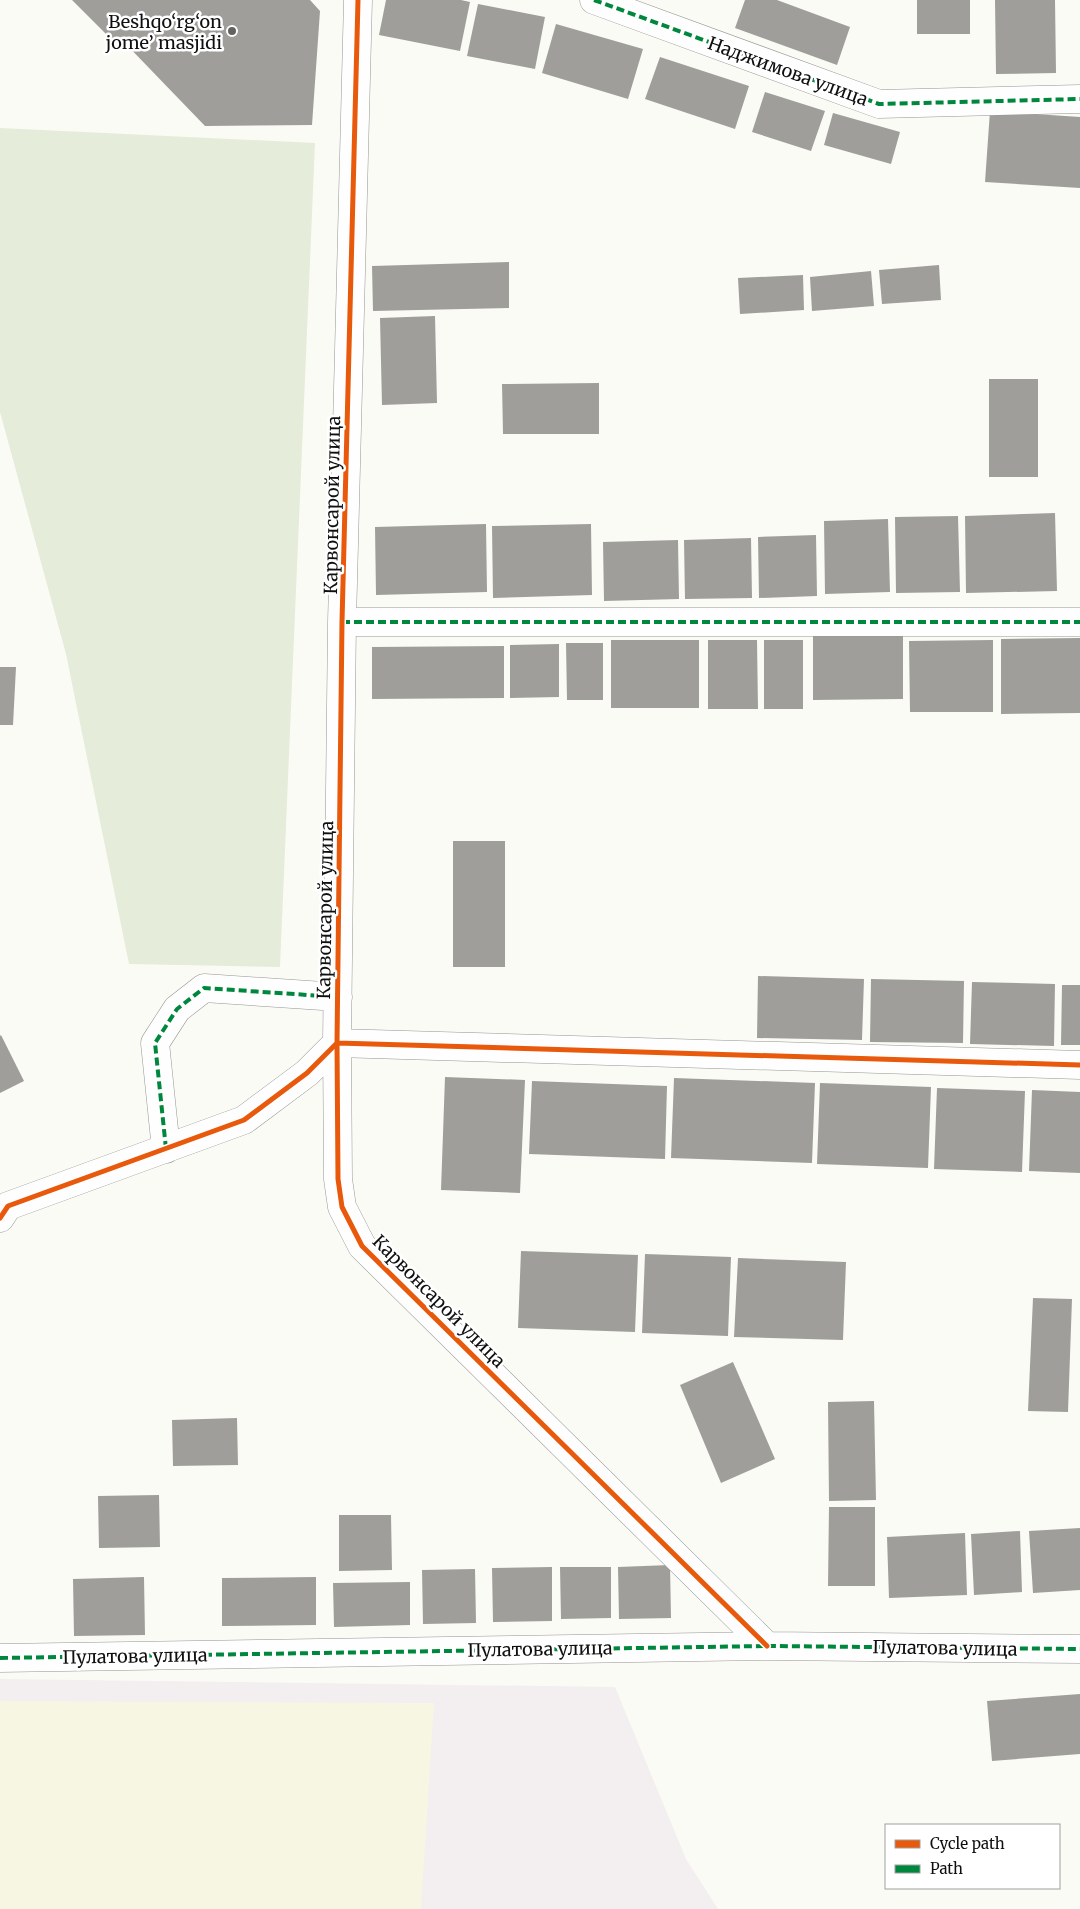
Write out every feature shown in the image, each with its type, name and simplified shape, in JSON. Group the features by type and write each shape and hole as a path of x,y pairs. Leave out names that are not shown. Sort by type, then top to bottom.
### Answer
{"street":[{"name":"Карвонсарой улица","path":"358,0 342,622 337,1043 338,1179 342,1207 362,1246 767,1646"},
{"name":"Наджимова улица","path":"594,0 879,104 1080,99"},
{"path":"342,622 1080,622"},
{"path":"166,1149 155,1043 177,1009 204,988 338,997"},
{"path":"0,1218 8,1206 244,1120 307,1073 337,1043 1080,1065"},
{"name":"Пулатова улица","path":"0,1658 767,1646 1080,1649"}],"shaded area":[{"path":"0,1679 615,1687 686,1859 718,1909 0,1909"}],"green space":[{"path":"0,128 315,143 280,967 129,964 66,654 0,412"},
{"path":"0,1701 434,1703 421,1909 0,1909"}],"building":[{"path":"72,0 310,0 320,11 312,125 205,126 122,40 116,44"},
{"path":"386,0 461,0 470,2 460,51 379,35"},
{"path":"745,0 777,0 850,27 837,65 735,28"},
{"path":"917,0 970,0 970,34 917,34"},
{"path":"995,0 1055,0 1056,73 996,74"},
{"path":"478,4 545,17 535,69 467,56"},
{"path":"556,24 643,49 628,99 542,73"},
{"path":"660,57 749,86 735,129 645,99"},
{"path":"765,92 825,111 811,151 752,132"},
{"path":"990,111 1080,117 1080,188 985,182"},
{"path":"833,113 900,132 891,164 824,145"},
{"path":"509,262 509,308 373,311 372,266"},
{"path":"939,265 941,300 882,304 879,270"},
{"path":"871,271 874,306 812,311 810,277"},
{"path":"803,275 804,310 740,314 738,278"},
{"path":"435,316 437,403 382,405 380,318"},
{"path":"989,379 1038,379 1038,477 989,477"},
{"path":"599,383 599,434 503,434 502,384"},
{"path":"1055,513 1057,591 966,593 965,516"},
{"path":"958,516 960,592 896,593 895,517"},
{"path":"888,519 890,592 825,594 824,521"},
{"path":"486,524 487,592 376,595 375,527"},
{"path":"591,524 592,595 493,598 492,526"},
{"path":"816,535 817,596 759,598 758,537"},
{"path":"751,538 752,598 685,599 684,540"},
{"path":"678,540 679,599 604,601 603,542"},
{"path":"813,634 903,634 903,699 813,700"},
{"path":"1080,638 1080,713 1001,714 1001,639"},
{"path":"611,640 699,640 699,708 611,708"},
{"path":"708,640 757,640 758,709 708,709"},
{"path":"764,640 803,640 803,709 764,709"},
{"path":"993,640 993,712 910,712 909,641"},
{"path":"566,643 603,643 603,700 567,700"},
{"path":"559,644 559,697 510,698 510,645"},
{"path":"504,646 504,698 372,699 372,647"},
{"path":"0,667 16,667 13,725 0,725"},
{"path":"453,841 505,841 505,967 453,967"},
{"path":"758,976 864,979 862,1040 757,1038"},
{"path":"871,979 964,981 963,1043 870,1042"},
{"path":"972,982 1055,984 1054,1046 970,1044"},
{"path":"1062,985 1080,985 1080,1045 1061,1045"},
{"path":"0,1036 24,1081 0,1093"},
{"path":"445,1077 525,1080 520,1193 441,1190"},
{"path":"674,1078 815,1083 812,1163 671,1158"},
{"path":"532,1081 667,1086 665,1159 529,1154"},
{"path":"820,1083 931,1087 928,1168 817,1164"},
{"path":"937,1088 1025,1091 1022,1172 934,1169"},
{"path":"1032,1090 1080,1092 1080,1173 1029,1171"},
{"path":"521,1251 638,1255 635,1332 518,1328"},
{"path":"645,1254 731,1257 728,1336 642,1333"},
{"path":"738,1258 846,1262 843,1340 734,1337"},
{"path":"1033,1298 1072,1299 1068,1412 1028,1411"},
{"path":"733,1362 775,1459 721,1483 680,1385"},
{"path":"874,1401 876,1500 829,1501 828,1402"},
{"path":"237,1418 238,1465 173,1466 172,1420"},
{"path":"159,1495 160,1547 99,1548 98,1496"},
{"path":"829,1507 875,1507 875,1586 828,1586"},
{"path":"339,1515 391,1515 392,1570 339,1571"},
{"path":"1080,1528 1080,1590 1033,1593 1029,1531"},
{"path":"1020,1531 1022,1592 974,1595 971,1534"},
{"path":"965,1533 967,1595 889,1598 887,1537"},
{"path":"670,1565 671,1618 619,1619 618,1567"},
{"path":"552,1567 552,1621 493,1622 492,1568"},
{"path":"560,1567 611,1567 611,1618 561,1619"},
{"path":"475,1569 476,1623 423,1624 422,1570"},
{"path":"144,1577 145,1635 74,1636 73,1579"},
{"path":"316,1577 316,1625 222,1626 222,1578"},
{"path":"410,1582 410,1625 334,1627 333,1583"},
{"path":"1080,1694 1080,1754 992,1761 987,1701"}],"marked path":[{"path":"594,0 879,104 1080,99"},
{"path":"342,622 1080,622"},
{"path":"166,1149 155,1043 177,1009 204,988 338,997"},
{"path":"0,1658 767,1646 1080,1649"}],"cycle path":[{"path":"358,0 342,622 337,1043 338,1179 342,1207 362,1246 767,1646"},
{"path":"0,1218 8,1206 244,1120 307,1073 337,1043 1080,1065"}],"place":[{"name":"Beshqo‘rg‘on jome’ masjidi","path":"232,31"}]}
